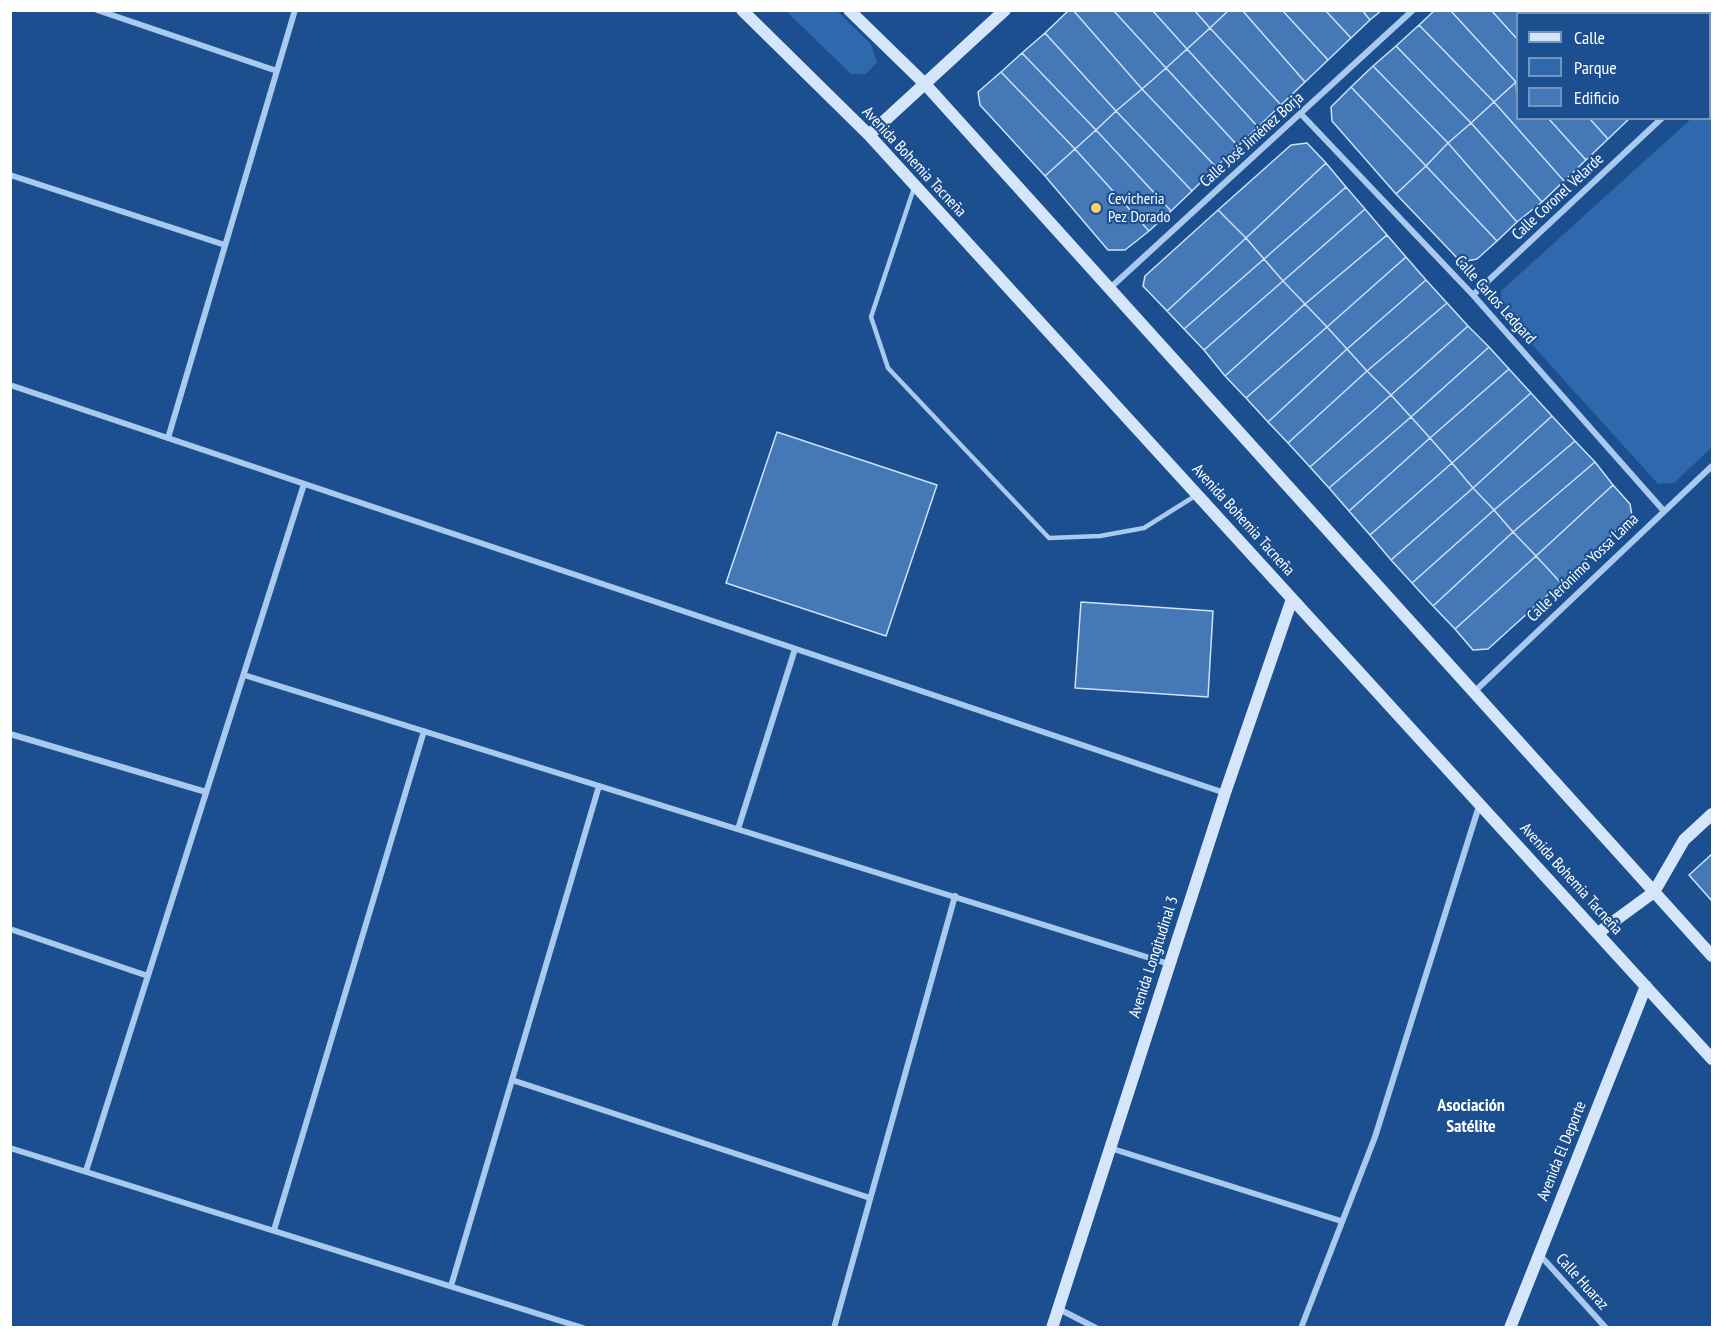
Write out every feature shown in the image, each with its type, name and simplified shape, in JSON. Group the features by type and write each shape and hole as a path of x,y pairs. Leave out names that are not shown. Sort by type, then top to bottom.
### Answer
{"main road":[{"name":"Avenida Bohemia Tacneña","path":"742,10 869,135 1713,1059"},
{"path":"849,10 925,84 1713,956"},
{"path":"869,135 1005,10"},
{"name":"Avenida Longitudinal 3","path":"1052,1328 1224,793 1292,598"},
{"path":"1598,933 1654,892 1684,840 1713,814"},
{"name":"Avenida El Deporte","path":"1510,1328 1646,986"}],"street":[{"path":"97,10 277,71"},
{"path":"168,438 295,10"},
{"name":"Calle José Jiménez Borja","path":"1109,289 1413,10"},
{"name":"Calle Carlos Ledgard","path":"1301,114 1473,295 1663,510"},
{"name":"Calle Coronel Velarde","path":"1473,295 1660,120"},
{"path":"10,175 225,246"},
{"path":"10,385 1224,793"},
{"name":"Calle Jerónimo Yossa Lama","path":"1474,692 1663,510 1713,466"},
{"path":"86,1171 304,484"},
{"path":"738,829 795,649"},
{"path":"243,675 1169,964"},
{"path":"274,1230 424,731"},
{"path":"10,734 206,792"},
{"path":"451,1286 599,786"},
{"path":"1301,1328 1375,1137 1480,804"},
{"path":"834,1328 955,896"},
{"path":"10,929 148,976"},
{"path":"512,1080 870,1198"},
{"path":"10,1148 583,1328"},
{"path":"1110,1148 1341,1221"},
{"name":"Calle Huaraz","path":"1539,1254 1606,1328"},
{"path":"1058,1309 1096,1328"}],"lane":[{"path":"915,186 871,317 888,368 1049,538 1100,536 1144,528 1197,494"}],"green space":[{"path":"786,11 837,11 871,44 877,62 866,74 851,74"},
{"path":"1712,99 1712,447 1674,483 1658,484 1501,310 1501,291 1690,120 1711,120"}],"building":[{"path":"1069,10 1073,10 1142,89 1116,111 1045,33"},
{"path":"1073,10 1113,10 1166,68 1142,89"},
{"path":"1113,10 1152,10 1187,49 1166,68"},
{"path":"1152,10 1194,10 1210,28 1187,49"},
{"path":"1194,10 1229,10 1210,28"},
{"path":"1229,10 1242,10 1305,82 1281,105 1210,28"},
{"path":"1242,10 1282,10 1328,60 1305,82"},
{"path":"1282,10 1325,10 1351,38 1328,60"},
{"path":"1325,10 1362,10 1370,20 1351,38"},
{"path":"1362,10 1382,10 1370,20"},
{"path":"1435,10 1450,10 1516,82 1494,102 1419,25"},
{"path":"1450,10 1491,10 1516,38 1516,82"},
{"path":"1491,10 1534,10 1535,12 1516,12 1516,38"},
{"path":"1534,10 1573,10 1574,12 1535,12"},
{"path":"1573,10 1594,10 1592,12 1574,12"},
{"path":"1594,10 1615,10 1616,12 1592,12"},
{"path":"1615,10 1659,10 1660,12 1616,12"},
{"path":"1659,10 1702,10 1704,12 1660,12"},
{"path":"1702,10 1712,10 1712,22 1711,12"},
{"path":"1711,20 1712,22 1711,46"},
{"path":"1419,25 1494,102 1471,123 1396,46"},
{"path":"1210,28 1281,105 1258,127 1187,49"},
{"path":"1045,33 1116,111 1096,130 1022,53"},
{"path":"1396,46 1471,123 1448,143 1373,66"},
{"path":"1187,49 1258,127 1238,146 1166,68"},
{"path":"1022,53 1096,130 1075,149 1001,72"},
{"path":"1373,66 1448,143 1426,166 1351,87"},
{"path":"1166,68 1238,146 1216,167 1142,89"},
{"path":"1001,72 1075,149 1045,176 980,105 978,92"},
{"path":"1516,82 1516,120 1550,120 1586,160 1564,181 1494,102"},
{"path":"1351,87 1426,166 1396,194 1332,121 1331,107"},
{"path":"1142,89 1216,167 1192,191 1116,111"},
{"path":"1494,102 1564,181 1542,202 1471,123"},
{"path":"1116,111 1192,191 1171,211 1096,130"},
{"path":"1550,120 1591,120 1608,139 1586,160"},
{"path":"1591,120 1628,120 1608,139"},
{"path":"1471,123 1542,202 1517,222 1448,143"},
{"path":"1096,130 1171,211 1149,231 1075,149"},
{"path":"1307,143 1326,163 1246,238 1218,210 1291,145"},
{"path":"1448,143 1517,222 1497,241 1426,166"},
{"path":"1075,149 1149,231 1125,250 1108,250 1045,176"},
{"path":"1326,163 1346,187 1264,259 1246,238"},
{"path":"1426,166 1497,241 1477,259 1461,262 1396,194"},
{"path":"1346,187 1365,209 1283,281 1264,259"},
{"path":"1365,209 1387,235 1305,304 1283,281"},
{"path":"1218,210 1246,238 1167,311 1143,286 1145,276"},
{"path":"1387,235 1406,257 1327,327 1305,304"},
{"path":"1246,238 1264,259 1184,329 1167,311"},
{"path":"1406,257 1426,280 1347,349 1327,327"},
{"path":"1264,259 1283,281 1204,350 1184,329"},
{"path":"1426,280 1447,303 1367,371 1347,349"},
{"path":"1283,281 1305,304 1225,376 1204,350"},
{"path":"1447,303 1468,326 1391,395 1367,371"},
{"path":"1305,304 1327,327 1246,398 1225,376"},
{"path":"1468,326 1489,347 1411,417 1391,395"},
{"path":"1327,327 1347,349 1268,422 1246,398"},
{"path":"1489,347 1509,369 1430,438 1411,417"},
{"path":"1347,349 1367,371 1288,443 1268,422"},
{"path":"1509,369 1531,393 1452,463 1430,438"},
{"path":"1367,371 1391,395 1310,467 1288,443"},
{"path":"1531,393 1552,416 1473,488 1452,463"},
{"path":"1391,395 1411,417 1329,488 1310,467"},
{"path":"1552,416 1575,441 1494,510 1473,488"},
{"path":"1411,417 1430,438 1349,511 1329,488"},
{"path":"777,432 937,485 886,636 726,583"},
{"path":"1430,438 1452,463 1370,535 1349,511"},
{"path":"1575,441 1595,462 1513,532 1494,510"},
{"path":"1595,462 1613,485 1536,556 1513,532"},
{"path":"1452,463 1473,488 1391,560 1370,535"},
{"path":"1613,485 1630,504 1632,516 1561,583 1536,556"},
{"path":"1473,488 1494,510 1412,583 1391,560"},
{"path":"1494,510 1513,532 1433,606 1412,583"},
{"path":"1513,532 1536,556 1455,629 1433,606"},
{"path":"1536,556 1561,583 1488,649 1473,650 1455,629"},
{"path":"1081,602 1213,611 1208,697 1075,688"},
{"path":"1712,854 1712,901 1689,875"}],"place":[{"name":"Cevicheria Pez Dorado","path":"1096,208"}],"district":[{"name":"Asociación Satélite","path":"1471,1116"}]}
